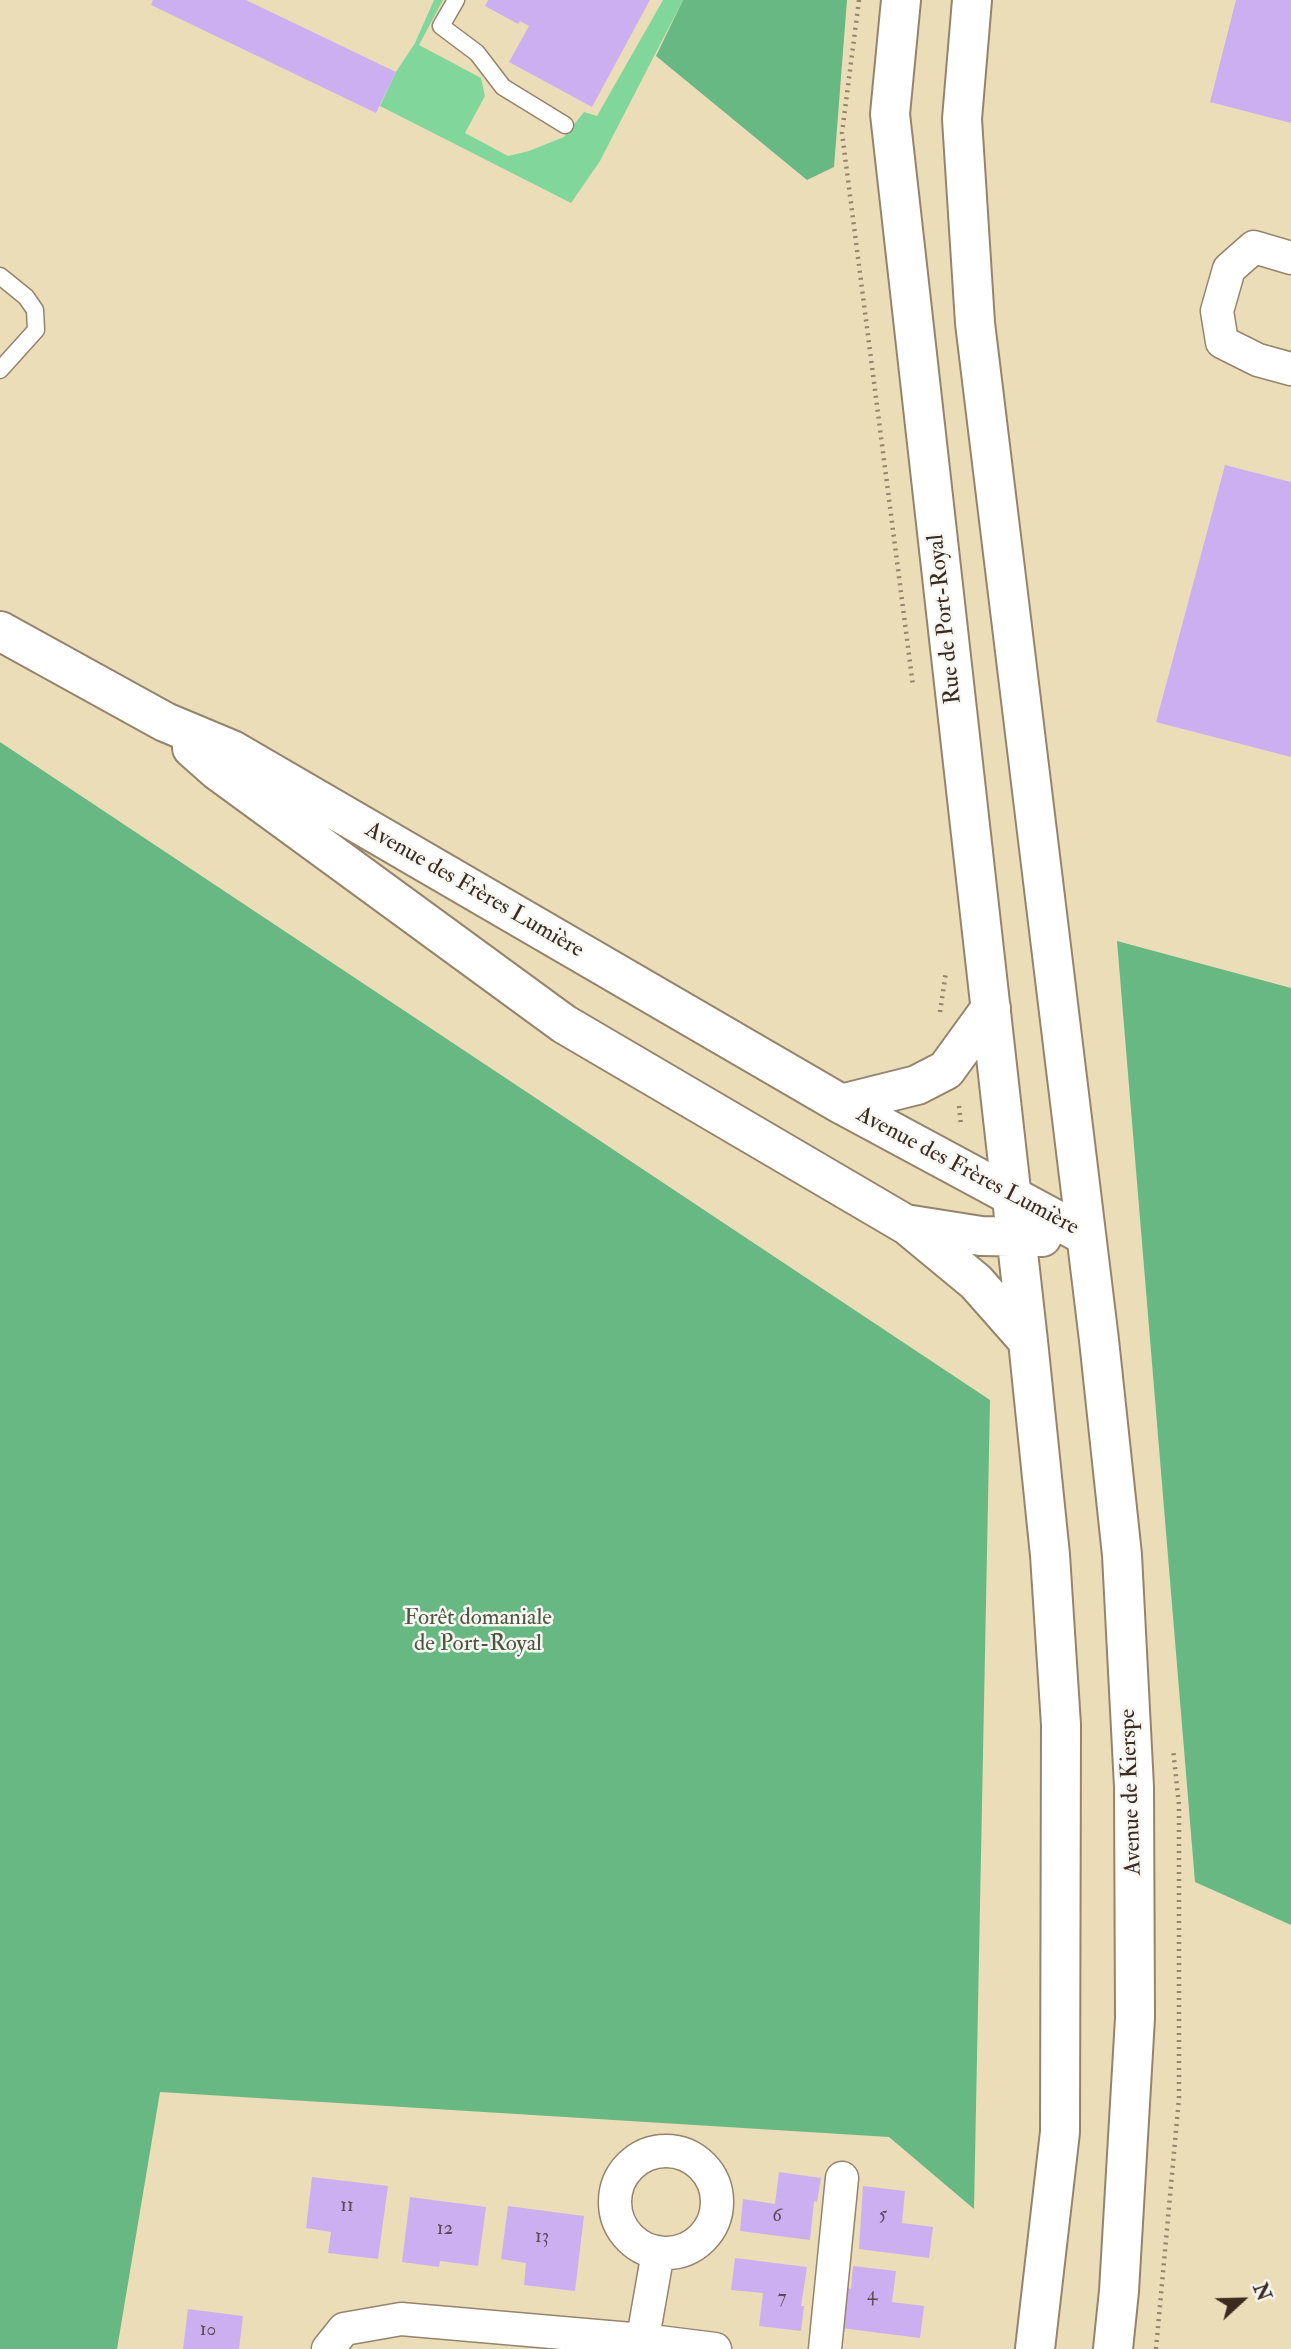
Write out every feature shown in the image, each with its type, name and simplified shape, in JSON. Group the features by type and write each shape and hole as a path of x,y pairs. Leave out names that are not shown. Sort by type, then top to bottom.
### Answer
{"main road":[{"name":"Rue de Port-Royal","path":"901,0 890,114 1016,1238"},
{"path":"972,0 962,119 975,323 1086,1236"},
{"name":"Avenue des Frères Lumière","path":"0,631 165,723 232,750 841,1104 1086,1236"},
{"name":"Avenue des Frères Lumière","path":"165,723 218,771 564,1024 905,1224 981,1236 1086,1236"},
{"path":"841,1104 917,1085 946,1070 991,1009"},
{"path":"905,1224 976,1282 1028,1341"},
{"name":"Avenue de Kierspe","path":"1086,1236 1122,1555 1134,1787 1135,2018 1119,2291 1112,2349"},
{"path":"1016,1238 1050,1555 1061,1738 1060,2132 1035,2349"}],"street":[{"path":"1291,258 1254,247 1228,269 1217,312 1222,342 1258,360 1291,369"},
{"path":"825,2349 842,2178"},
{"path":"642,2344 658,2252"},
{"path":"328,2349 344,2329 401,2319 715,2349"}],"lane":[{"path":"456,0 441,26 477,52 503,87 565,125"},
{"path":"0,276 26,297 35,310 36,330 0,370"}],"path":[{"path":"859,0 842,133 914,697"},
{"path":"940,1013 947,969"}],"green space":[{"path":"434,0 443,0 419,45 481,78 485,96 465,133 508,156 564,137 584,112 597,116 663,0 683,0 600,161 571,203 380,106 396,72 415,43"},
{"path":"683,0 847,0 834,167 807,180 656,56"},
{"name":"Forêt domaniale de Port-Royal","path":"0,742 990,1400 974,2209 889,2137 160,2092 117,2349 0,2349"},
{"path":"1117,941 1291,988 1291,1925 1195,1882"}],"building":[{"path":"153,0 246,0 396,72 376,113 151,5"},
{"path":"488,0 650,0 592,107 509,62 529,26 520,21 518,24 485,6"},
{"path":"1236,0 1291,0 1291,123 1210,102"},
{"path":"1225,465 1291,482 1291,757 1156,722"},
{"path":"779,2172 821,2178 817,2202 814,2201 810,2240 740,2231 743,2199 775,2204"},
{"path":"312,2177 388,2186 378,2259 328,2253 331,2232 306,2228"},
{"path":"863,2186 905,2191 902,2223 933,2227 929,2258 859,2249"},
{"path":"410,2197 486,2207 478,2266 440,2261 439,2267 402,2262"},
{"path":"508,2206 584,2216 575,2291 524,2285 526,2263 501,2259"},
{"path":"735,2258 807,2267 801,2306 804,2306 801,2331 759,2326 763,2293 731,2290"},
{"path":"853,2266 896,2271 892,2302 924,2306 920,2338 841,2328 846,2288 851,2289"},
{"path":"188,2309 243,2316 239,2349 183,2349"}]}
